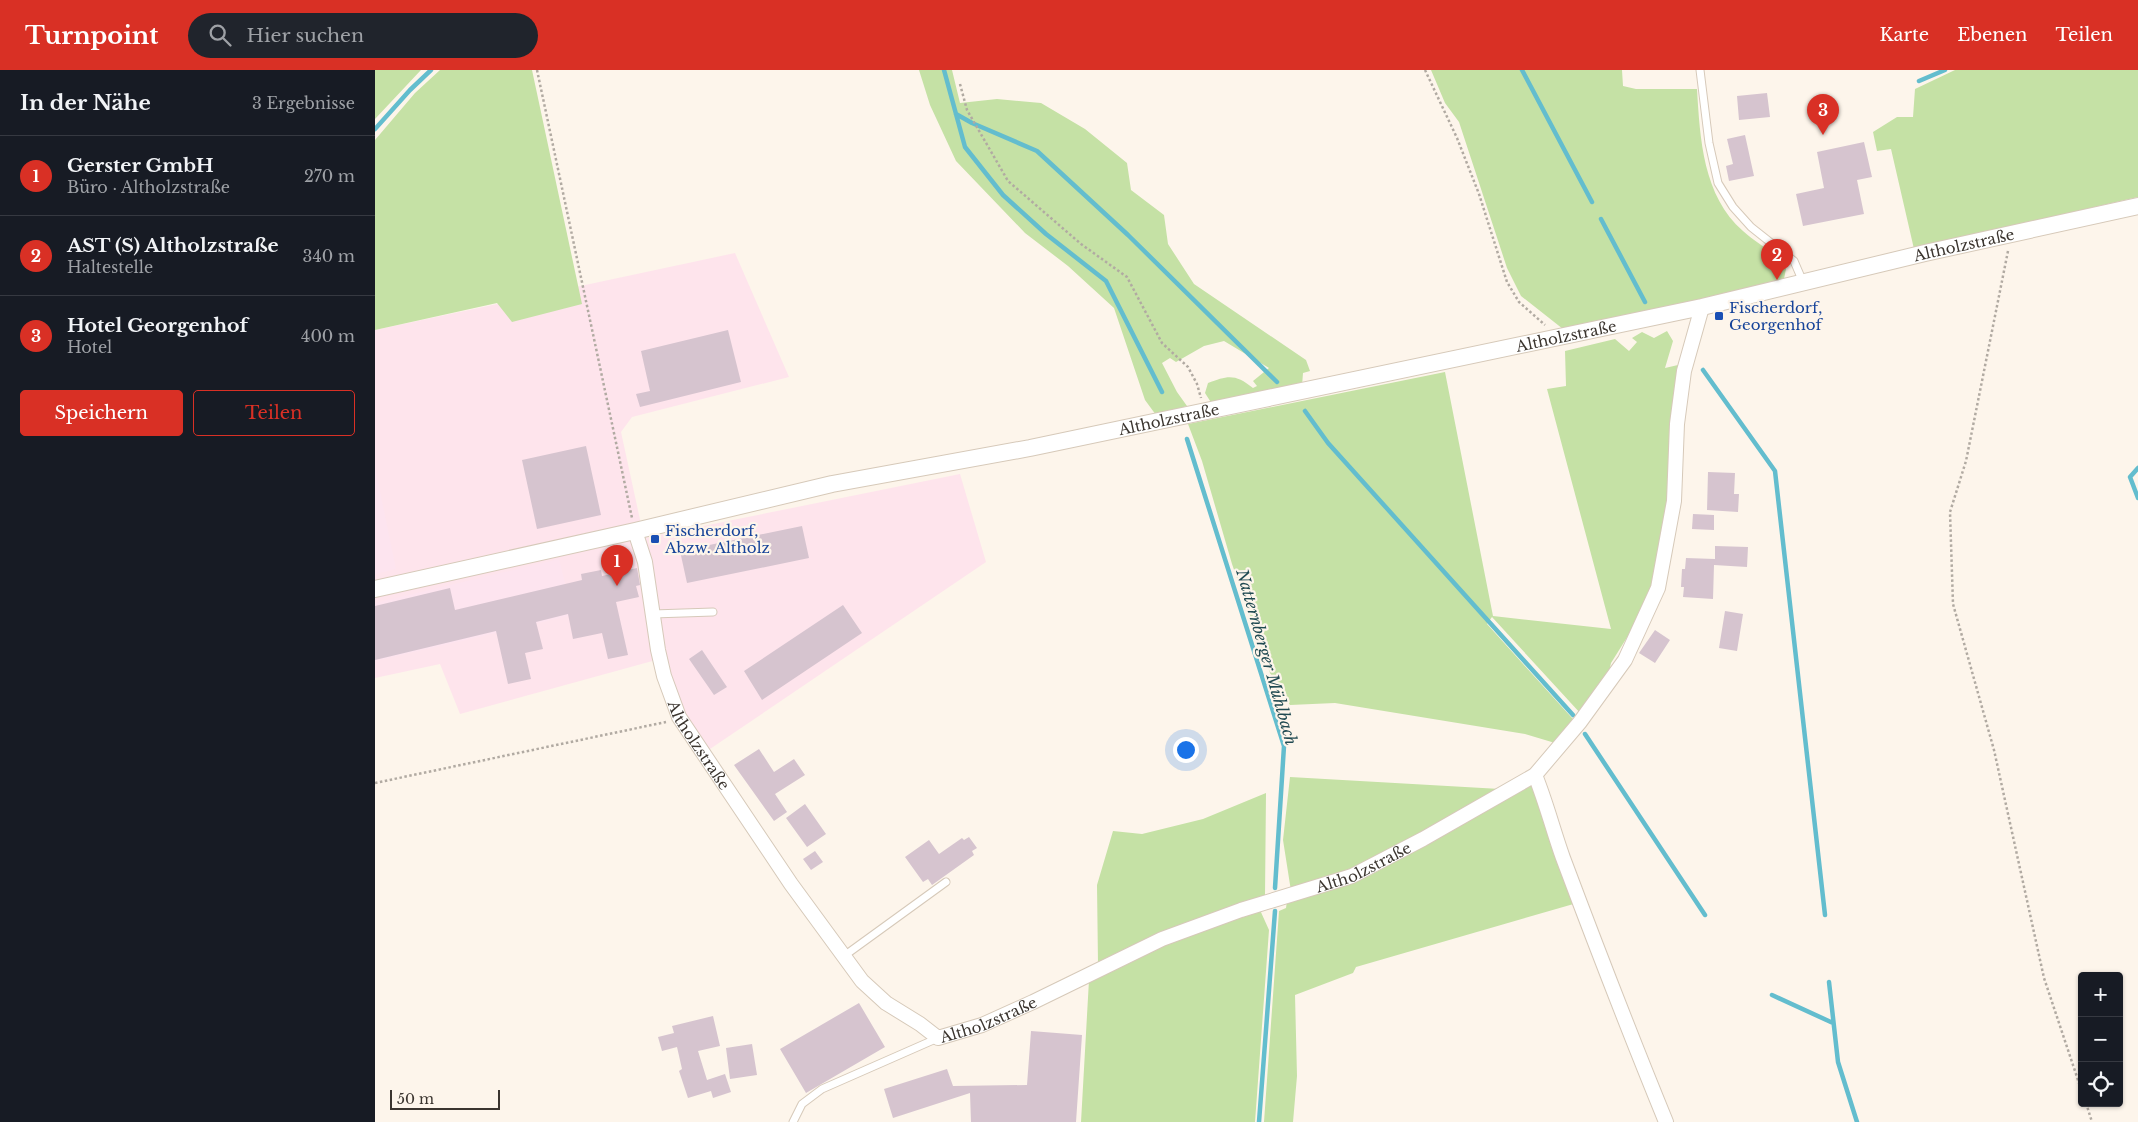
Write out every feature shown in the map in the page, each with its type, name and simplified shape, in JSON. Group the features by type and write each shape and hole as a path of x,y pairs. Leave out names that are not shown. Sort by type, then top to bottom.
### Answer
{"street":[{"name":"Altholzstraße","path":"375,589 635,531 832,484 1030,448 1560,338 2138,206"},
{"name":"Altholzstraße","path":"635,531 645,562 657,646 664,676 679,717 791,884 862,981 886,1003 921,1024 938,1038 982,1025 1162,939 1241,910 1352,876 1423,839 1535,775 1579,722 1625,660 1658,588 1674,501 1677,424 1685,371 1702,307"},
{"path":"1535,775 1569,873 1666,1122"}],"lane":[{"path":"1701,70 1709,143 1719,183 1733,207 1751,227 1794,261 1803,282"},
{"path":"653,614 713,612"},
{"path":"844,956 946,882"},
{"path":"793,1122 802,1104 822,1089 938,1038"}],"path":[{"path":"537,70 635,531"},
{"path":"1425,70 1457,138 1479,194 1507,282 1519,302 1560,338"},
{"path":"960,84 967,110 1008,181 1081,244 1127,277 1162,343 1188,367 1197,384 1205,411"},
{"path":"2011,234 1966,461 1950,512 1953,604 1994,750 2044,978 2078,1080"},
{"path":"375,783 661,724 679,717"},
{"path":"2087,1107 2092,1122"}],"shaded area":[{"path":"735,253 789,377 632,417 621,432 644,538 960,474 986,562 707,751 685,715 674,685 667,657 460,714 440,664 375,678 375,330"},
{"path":"375,467 396,569 375,574"},
{"path":"559,559 573,615 375,661 375,603"}],"green space":[{"path":"375,70 421,70 375,119"},
{"path":"440,70 532,70 582,304 512,322 497,303 375,330 375,140 415,93"},
{"path":"919,70 952,70 960,103 997,99 1041,103 1085,129 1127,163 1131,190 1164,215 1168,244 1194,284 1306,360 1310,371 1303,373 1302,386 1212,404 1205,393 1208,383 1221,378 1232,377 1242,380 1253,388 1257,386 1253,381 1269,368 1224,341 1204,346 1176,362 1170,358 1162,363 1177,392 1187,406 1156,415 1145,400 1114,308 1068,266 1025,233 956,161 930,105"},
{"path":"1431,70 1622,70 1623,86 1636,89 1697,89 1702,147 1706,166 1719,201 1730,217 1748,236 1772,253 1782,263 1786,269 1784,279 1776,285 1563,329 1521,296 1507,268 1459,122 1445,103"},
{"path":"1955,70 2138,70 2138,197 1914,249 1891,149 1877,151 1873,132 1897,117 1913,117 1915,89"},
{"path":"1667,331 1673,341 1665,368 1678,365 1671,470 1663,529 1646,607 1611,663 1607,681 1581,714 1492,617 1487,624 1572,718 1574,723 1555,743 1525,734 1335,703 1290,705 1270,673 1232,564 1202,461 1188,424 1445,372 1493,616 1611,629 1547,389 1566,386 1565,351 1615,339 1629,351 1637,342 1632,338 1642,332 1654,338"},
{"path":"1290,777 1500,789 1357,868 1291,891 1283,840"},
{"path":"1527,782 1537,785 1577,903 1356,967 1353,973 1295,995 1297,1076 1293,1122 1264,1122 1279,911 1286,908 1287,901 1369,876 1470,820"},
{"path":"1266,793 1265,895 1159,934 1098,964 1097,885 1113,831 1142,834 1203,819"},
{"path":"1260,910 1269,930 1255,1122 1081,1122 1089,980 1157,947"}],"building":[{"path":"1767,93 1770,117 1739,120 1737,96"},
{"path":"1745,135 1754,176 1729,181 1726,166 1733,164 1727,139"},
{"path":"1864,142 1872,177 1857,180 1864,214 1803,226 1796,194 1824,188 1817,152"},
{"path":"728,330 741,382 640,407 636,394 650,391 641,351"},
{"path":"586,446 601,515 537,529 522,460"},
{"path":"1708,472 1735,473 1734,494 1739,494 1738,512 1707,510"},
{"path":"1693,514 1714,515 1714,530 1692,529"},
{"path":"802,526 809,558 687,583 680,551"},
{"path":"1715,546 1748,547 1747,567 1714,565 1713,599 1683,597 1684,587 1681,587 1682,569 1685,569 1686,558 1715,559"},
{"path":"637,568 640,585 636,586 639,597 616,602 628,655 608,659 602,633 573,639 568,614 536,622 543,649 525,653 531,679 508,684 496,631 375,660 375,606 450,588 455,610 582,580 581,574 601,570 602,576"},
{"path":"843,605 862,633 762,700 744,671"},
{"path":"1725,611 1743,614 1737,651 1719,648"},
{"path":"1655,630 1670,640 1655,663 1639,653"},
{"path":"702,650 727,687 714,695 689,659"},
{"path":"759,749 774,772 794,759 805,775 775,794 787,812 774,821 734,765"},
{"path":"805,804 826,834 807,847 786,818"},
{"path":"969,837 977,848 972,851 974,855 932,885 928,879 923,882 905,857 929,840 939,854 962,838 964,840"},
{"path":"815,851 823,862 811,870 803,859"},
{"path":"859,1003 885,1047 806,1093 780,1049"},
{"path":"713,1016 720,1046 698,1051 707,1080 725,1074 731,1092 713,1098 711,1091 688,1098 679,1071 682,1069 677,1047 662,1051 658,1037 674,1033 672,1026"},
{"path":"1031,1031 1082,1035 1076,1122 971,1122 970,1093 893,1118 884,1089 947,1069 953,1086 1027,1085"},
{"path":"752,1044 757,1075 730,1079 726,1048"}],"waterway":[{"path":"375,129 431,70"},
{"name":"Natternberger Mühlbach","path":"944,70 965,147 1003,195 1046,234 1106,281 1162,392"},
{"path":"1522,70 1592,202"},
{"path":"1919,81 1945,70"},
{"path":"956,114 972,123 1037,151 1128,235 1277,382"},
{"path":"1601,219 1645,302"},
{"path":"1703,370 1775,471 1825,915"},
{"path":"1305,411 1328,443 1573,715"},
{"name":"Natternberger Mühlbach","path":"1187,439 1284,746 1275,888"},
{"path":"2138,468 2130,477 2138,498"},
{"path":"1585,734 1705,915"},
{"name":"Natternberger Mühlbach","path":"1259,1122 1275,911"},
{"path":"1829,982 1838,1062 1857,1122"},
{"path":"1772,995 1833,1023"}],"place":[{"name":"Hotel Georgenhof","path":"1823,135"},
{"name":"AST (S) Altholzstraße","path":"1777,280"},
{"name":"Fischerdorf, Georgenhof","path":"1719,316"},
{"name":"Fischerdorf, Abzw. Altholz","path":"655,539"},
{"name":"Gerster GmbH","path":"617,586"}]}
